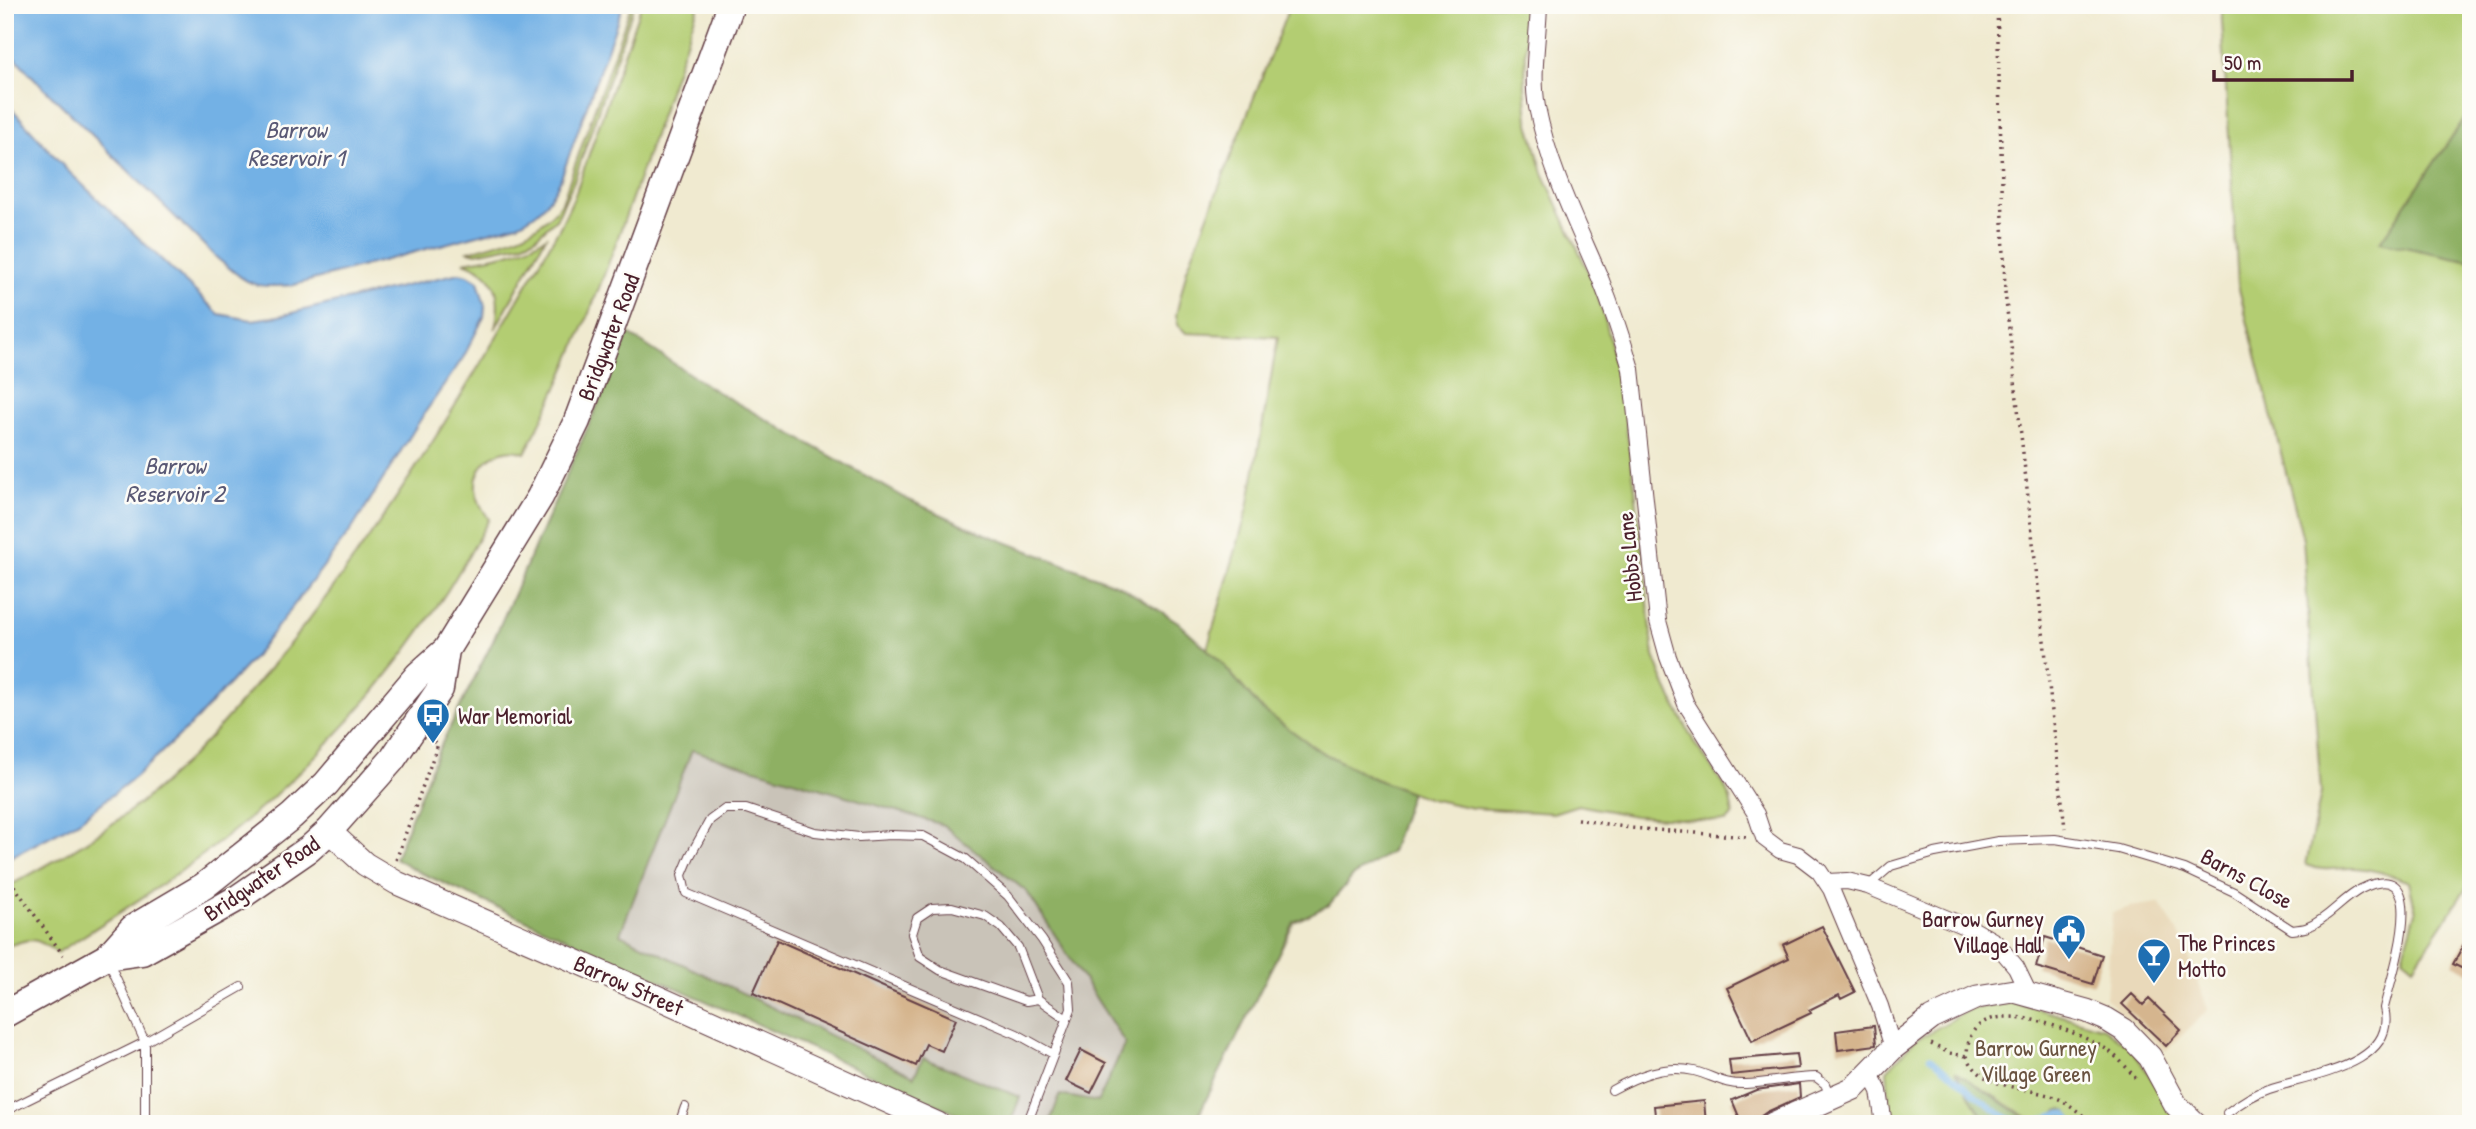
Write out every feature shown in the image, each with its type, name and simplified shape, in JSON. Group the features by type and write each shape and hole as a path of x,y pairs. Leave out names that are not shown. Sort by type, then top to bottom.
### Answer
{"highway":[{"name":"Bridgwater Road","path":"5,1014 107,957 133,928 204,886 292,816 326,784 418,675 446,650 540,497 577,421 732,5"},
{"name":"Bridgwater Road","path":"107,957 142,952 238,898 309,849 329,831 377,779 440,689 446,650"},
{"path":"244,855 260,828 319,775 395,691 418,675"},
{"path":"326,784 324,802 329,831"},
{"path":"244,855 279,840 300,825 315,823 329,831"}],"main road":[{"name":"Barrow Street","path":"329,831 350,852 389,878 938,1124"},
{"path":"1773,1124 1854,1087 1912,1031 1944,1012 1977,997 2014,991 2087,1011 2106,1018 2124,1030 2150,1058 2176,1105 2196,1124"}],"street":[{"name":"Hobbs Lane","path":"1539,5 1535,70 1537,105 1563,197 1600,279 1620,330 1631,369 1658,621 1686,704 1756,814 1764,838"},
{"path":"1764,838 1780,850 1798,855 1819,871 1827,882 1867,975 1893,1048"},
{"path":"1827,882 1847,881 1868,886 1974,930 1995,942 2016,967 2029,994"},
{"path":"1870,1074 1879,1091 1884,1124"}],"lane":[{"path":"1027,1124 1052,1065 1053,1054 1071,1009 1069,982 1042,940 1008,896 965,859 923,836 859,837 815,832 746,809 725,809 710,820 682,875 686,893 1017,1034 1053,1054"},
{"name":"Barns Close","path":"1868,886 1891,866 1935,853 1998,841 2055,839 2118,849 2185,869 2234,892 2292,930 2309,927 2360,890 2372,885 2391,884 2399,890 2404,906 2404,921 2384,1008 2387,1021 2377,1044 2360,1059 2339,1069 2267,1089 2227,1113"},
{"path":"1038,999 1026,1001 940,970 920,957 912,934 917,918 932,908 952,907 985,916 1001,927 1018,947 1038,999 1068,1019"},
{"path":"107,957 145,1042 145,1124"},
{"path":"5,1111 145,1042 240,987"},
{"path":"1612,1090 1638,1075 1673,1069 1695,1071 1721,1082 1745,1084 1816,1077 1825,1084 1831,1099"},
{"path":"679,1124 685,1107"}],"path":[{"path":"1997,5 2005,292 2066,841"},
{"path":"389,878 438,744 413,730"},
{"path":"1577,818 1630,828 1764,838"},
{"path":"10,880 55,942"},
{"path":"1967,1056 1969,1041 1978,1026 2001,1016 2028,1018 2081,1037 2105,1049 2122,1062 2145,1088"},
{"path":"1912,1031 1919,1038 1949,1053 1967,1056 1981,1073 2012,1088 2065,1102 2094,1124"}],"shaded area":[{"path":"691,750 943,825 1027,892 1125,1043 1098,1103 1060,1095 1049,1124 1010,1124 1020,1097 923,1058 914,1076 620,934"},
{"name":"The Princes Motto","path":"2159,903 2180,936 2208,1010 2166,1051 2106,999 2112,913 2130,907"}],"green space":[{"path":"631,5 634,5 574,181 557,218 535,238 522,244 476,253 469,251 521,235 543,222 562,202"},
{"path":"641,5 699,5 620,232 576,345 525,453 498,453 479,471 476,489 489,519 440,602 383,680 319,753 226,837 155,889 57,953 32,940 5,947 5,888 100,833 152,793 180,767 258,682 343,574 382,519 492,345 560,227 574,197"},
{"path":"1290,5 1527,5 1525,86 1528,120 1543,173 1589,273 1603,313 1622,397 1654,656 1667,689 1695,744 1724,785 1733,815 1726,822 1635,816 1578,805 1553,813 1473,808 1430,799 1375,779 1321,752 1260,708 1207,649 1248,508 1278,337 1186,333 1178,325 1176,315 1187,269"},
{"path":"2221,5 2471,5 2471,109 2381,241 2471,261 2471,881 2414,966 2403,957 2416,912 2409,882 2369,870 2325,869 2306,865 2321,793 2303,539 2238,285"},
{"path":"2471,109 2471,261 2380,242"},
{"path":"546,237 495,329 498,306 495,288 484,273 464,262 517,251"},
{"path":"629,334 714,390 909,500 985,534 1120,586 1178,622 1221,662 1260,708 1321,752 1375,779 1411,792 1391,852 1353,876 1329,905 1294,922 1194,1124 1049,1124 1060,1095 1098,1102 1125,1043 1027,892 943,825 692,750 620,934 914,1076 923,1058 1020,1097 1010,1124 979,1124 419,872 395,858 438,751 493,641"},
{"name":"Barrow Gurney Village Green","path":"2014,1002 2104,1028 2131,1048 2182,1124 2075,1124 2066,1111 2059,1110 2048,1118 2035,1122 1957,1073 1986,1124 1891,1124 1887,1070 1914,1041 1971,1009"},
{"path":"1955,1071 2030,1121 2041,1121 2062,1109 2067,1111 2075,1124 1986,1124"}],"water":[{"name":"Barrow Reservoir 1","path":"5,5 623,5 560,181 548,201 538,211 518,224 294,285 268,286 245,280 218,259 29,73 5,46"},
{"name":"Barrow Reservoir 2","path":"5,101 66,169 219,314 252,320 279,316 459,273 478,281 485,306 484,317 463,358 424,414 352,529 254,657 196,720 136,776 79,821 5,860"}],"building":[{"path":"1822,926 1855,992 1841,999 1839,995 1809,1010 1811,1013 1752,1041 1727,988 1789,958 1783,945"},
{"path":"2471,931 2471,973 2453,964"},
{"name":"Barrow Gurney Village Hall","path":"2045,937 2102,955 2093,984 2036,967"},
{"path":"777,940 956,1019 942,1051 926,1044 916,1066 753,993"},
{"path":"2132,994 2143,1005 2149,999 2181,1030 2166,1046 2122,1004"},
{"path":"1874,1026 1876,1045 1838,1050 1836,1031"},
{"path":"1081,1050 1106,1063 1091,1093 1066,1081"},
{"path":"1796,1054 1798,1068 1731,1075 1729,1060"},
{"path":"1799,1084 1800,1097 1767,1112 1761,1116 1759,1124 1742,1124 1732,1100 1756,1090"},
{"path":"1704,1101 1706,1124 1656,1124 1654,1106"}],"waterway":[{"path":"1930,1057 1989,1106 2014,1121 2030,1123 2066,1113 2074,1124"}],"place":[{"name":"War Memorial","path":"433,745"},
{"name":"Barrow Gurney Village Hall","path":"2069,961"},
{"name":"The Princes Motto","path":"2154,985"}]}
